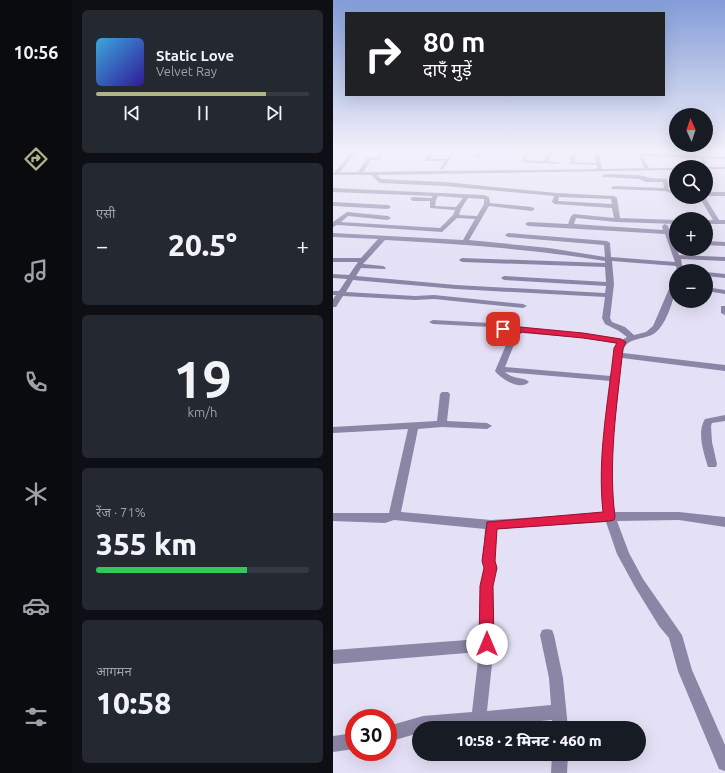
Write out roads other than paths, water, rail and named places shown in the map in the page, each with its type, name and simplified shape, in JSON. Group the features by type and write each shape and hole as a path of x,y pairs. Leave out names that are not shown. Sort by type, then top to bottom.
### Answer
{"street":[{"path":"442,188 433,200 431,206 433,208 458,209"},
{"path":"483,188 557,196 555,202 614,206 617,220"},
{"path":"616,188 667,190"},
{"path":"333,190 438,194 487,198 487,204 465,242"},
{"path":"713,194 725,194"},
{"path":"334,224 442,230 456,216 458,209 467,196"},
{"path":"335,197 433,200"},
{"path":"333,204 388,207"},
{"path":"487,204 532,209"},
{"path":"706,204 717,222"},
{"path":"334,224 347,214 388,218"},
{"path":"456,216 478,218"},
{"path":"570,226 573,216 617,220 669,221"},
{"path":"663,221 666,232 669,236"},
{"path":"713,222 725,222"},
{"path":"528,224 666,232"},
{"path":"333,235 465,242 549,250 607,262"},
{"path":"508,235 607,243 607,262 610,284 606,318 607,322 622,329 632,337"},
{"path":"333,305 337,293 383,238"},
{"path":"713,244 725,244"},
{"path":"679,264 676,257 725,259"},
{"path":"333,260 361,263 383,268"},
{"path":"462,260 607,262 669,267"},
{"path":"713,275 725,276"},
{"path":"333,276 456,287 609,295"},
{"path":"504,278 610,284"},
{"path":"713,290 725,292"},
{"path":"337,293 415,298 434,297 523,306"},
{"path":"525,382 509,380 499,371 514,334 520,330 583,336 621,342 632,337 645,335 656,327 669,298"},
{"path":"433,322 490,325 517,332"},
{"path":"621,342 618,355 607,450 606,488 610,517 623,554 664,622 675,635 685,672 725,763"},
{"path":"618,355 725,368"},
{"path":"500,369 615,379"},
{"path":"442,424 445,394"},
{"path":"712,464 706,432 707,424 708,421 725,418"},
{"path":"333,430 413,427 442,424 487,426"},
{"path":"394,516 413,427"},
{"path":"333,517 385,518 394,516 491,525 610,517 679,516 725,522"},
{"path":"479,718 487,644 487,586 491,568 489,561 491,525"},
{"path":"547,635 556,678 560,721"},
{"path":"333,657 487,644"},
{"path":"397,731 423,724 559,712"},
{"path":"333,744 345,742"},
{"path":"559,773 560,761"}]}
